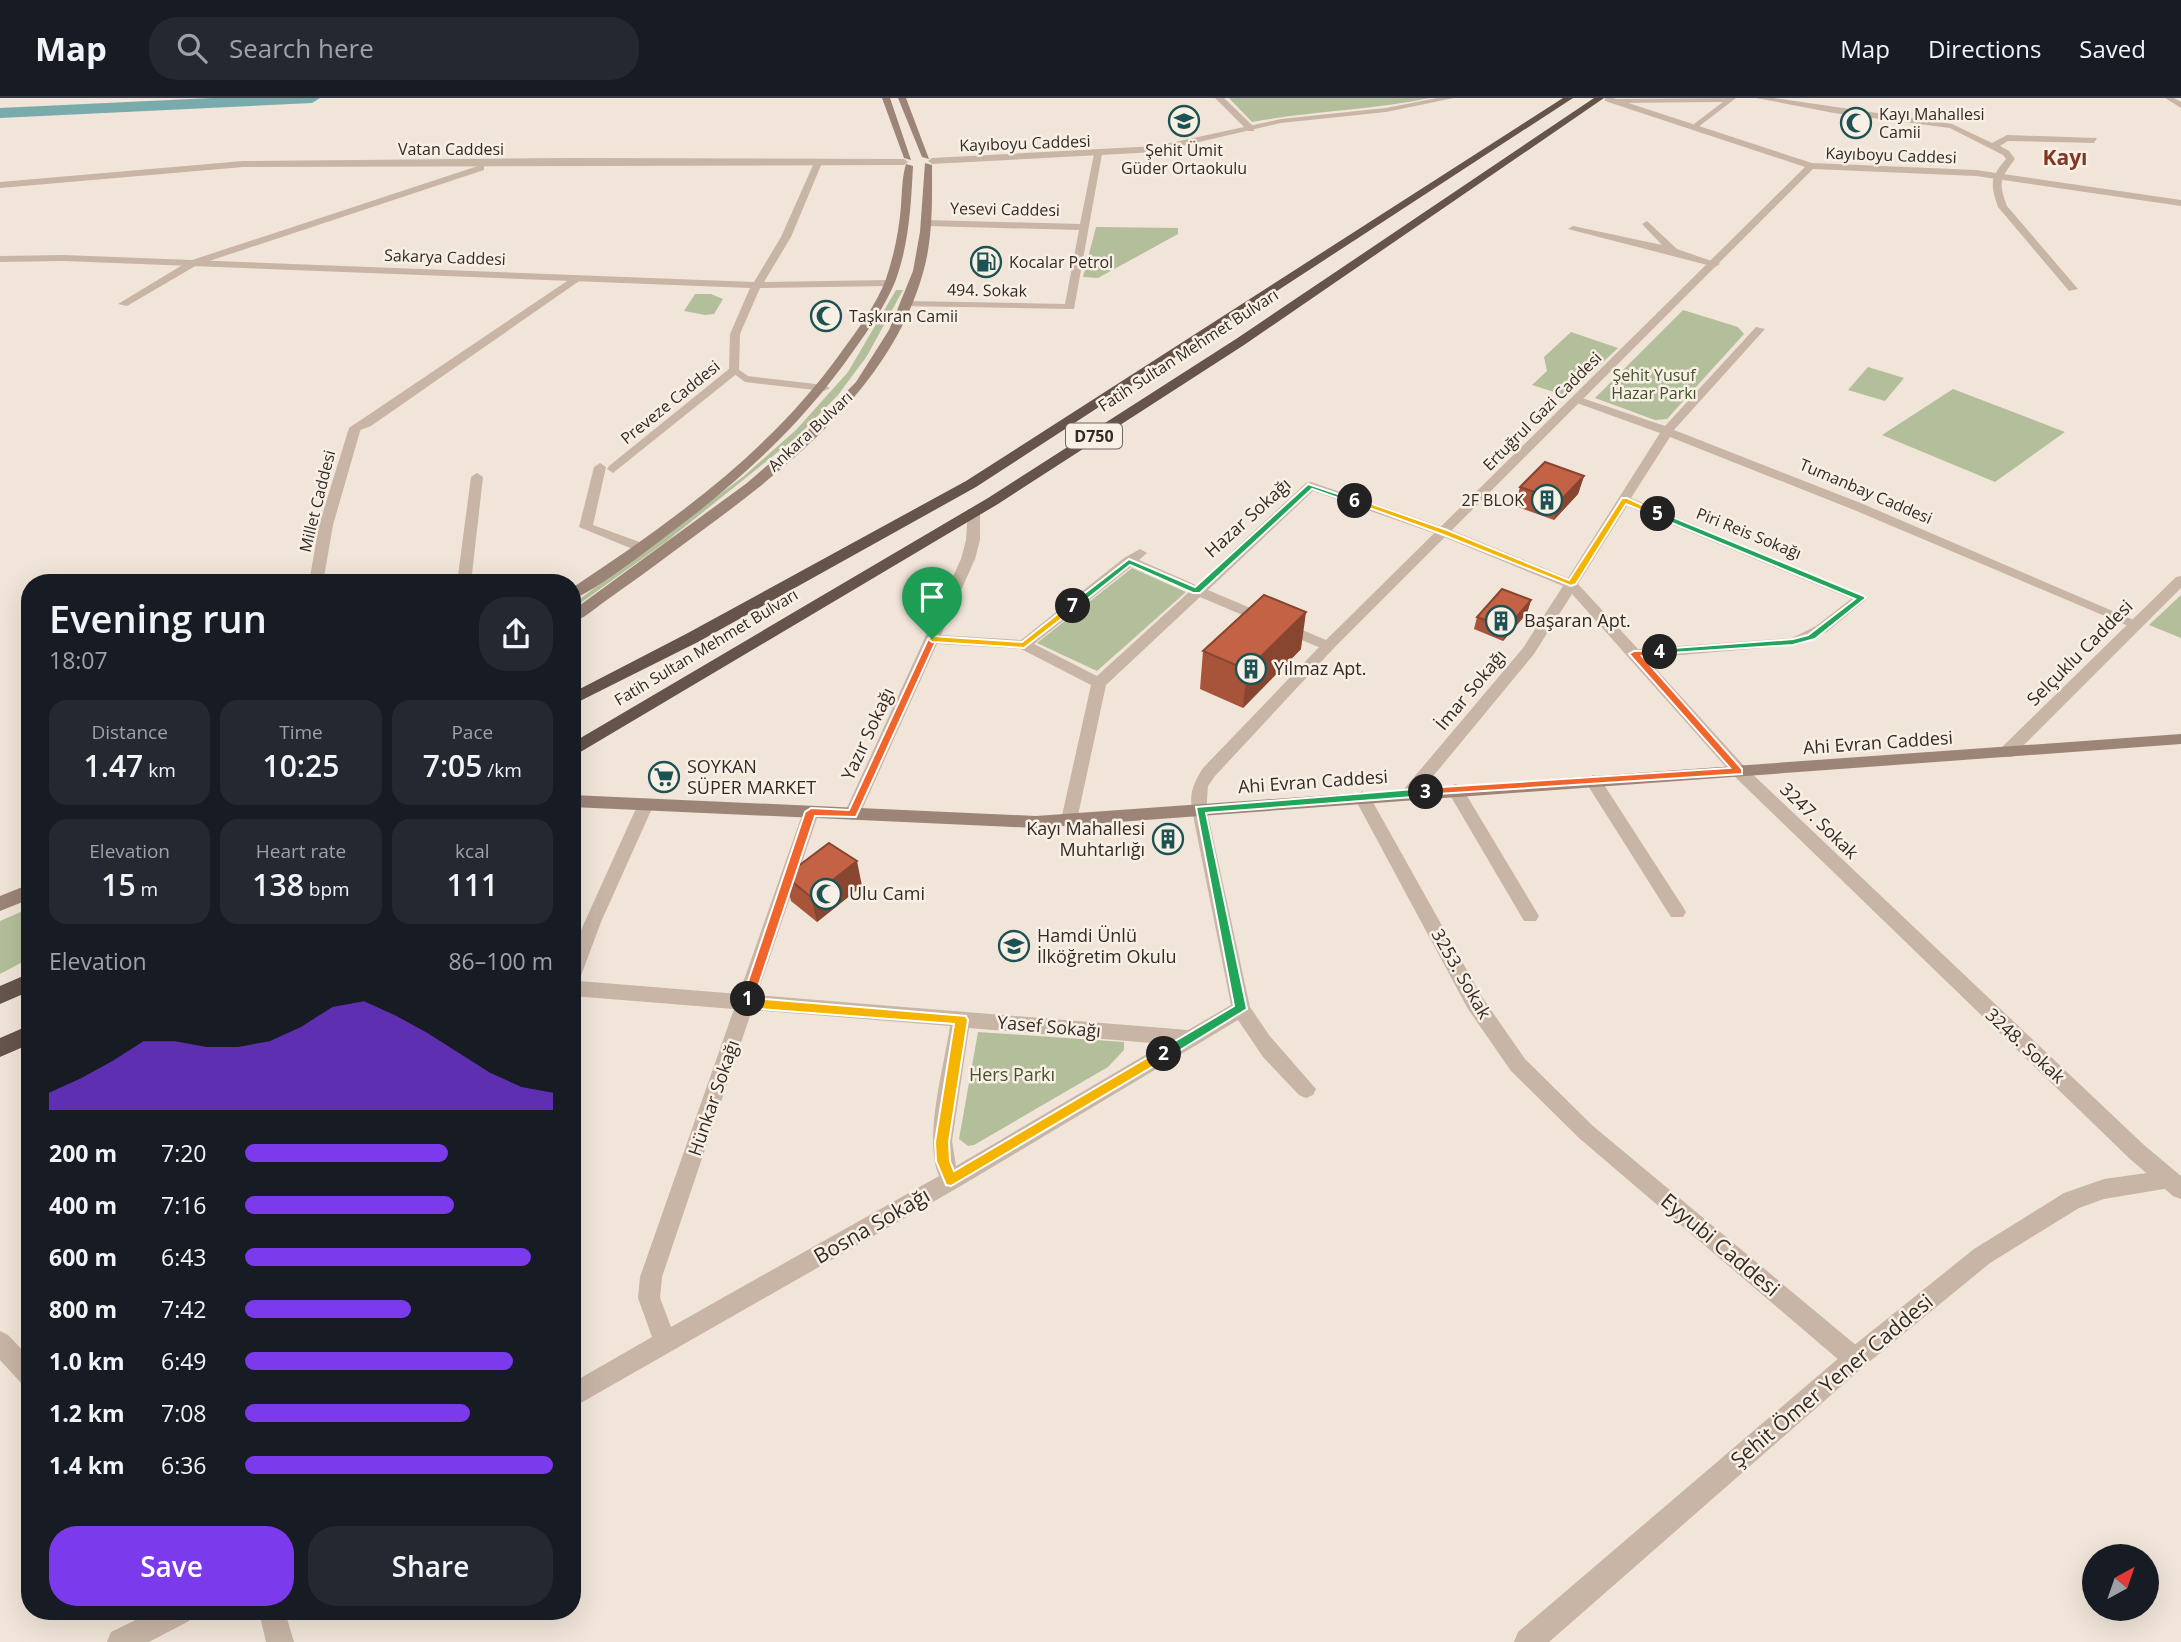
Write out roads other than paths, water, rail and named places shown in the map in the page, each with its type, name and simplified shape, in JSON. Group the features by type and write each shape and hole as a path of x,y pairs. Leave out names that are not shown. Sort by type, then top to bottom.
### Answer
{"highway":[{"name":"Fatih Sultan Mehmet Bulvarı","path":"581,695 692,638 971,484 1569,98"},
{"name":"Fatih Sultan Mehmet Bulvarı","path":"581,746 973,512 1240,342 1601,98"},
{"path":"0,996 21,986"},
{"path":"0,1048 21,1038"}],"main road":[{"name":"Ankara Bulvarı","path":"581,612 667,551 815,431 870,369 914,284 926,223 929,161 902,99"},
{"name":"Ankara Bulvarı","path":"581,589 754,460 788,429 824,388 863,330 889,283 904,222 907,162 887,100"},
{"path":"907,162 929,161"},
{"path":"904,222 926,223"},
{"path":"889,283 914,284"},
{"name":"Ahi Evran Caddesi","path":"581,801 1003,821 1069,820 2181,738"},
{"path":"0,904 21,895"}],"street":[{"path":"1219,98 1251,128"},
{"name":"Kayıboyu Caddesi","path":"929,161 1098,154 1172,147 1295,119 1387,110 1450,98"},
{"path":"1760,98 1834,111 1952,126 1995,146 2011,159 1997,176 1997,191 2003,207 2073,289"},
{"path":"2169,98 2181,106"},
{"path":"1612,99 1731,99"},
{"name":"Kayıboyu Caddesi","path":"1612,99 1811,166 1950,171 2181,203"},
{"path":"1697,126 1731,99"},
{"path":"1995,146 1997,142 2007,138 2094,140"},
{"path":"1084,227 1098,154"},
{"name":"Vatan Caddesi","path":"0,185 243,164 907,162"},
{"name":"Preveze Caddesi","path":"640,547 586,527 606,468 734,370 734,350 744,304 759,285 786,237 818,163"},
{"path":"122,304 193,263 470,172 486,164"},
{"name":"Ertuğrul Gazi Caddesi","path":"1200,810 1200,786 1209,772 1328,646 1811,166"},
{"name":"Yesevi Caddesi","path":"926,223 1084,227"},
{"path":"1647,224 1673,251"},
{"name":"494. Sokak","path":"905,304 1070,307 1084,227"},
{"path":"1573,229 1673,251 1715,264"},
{"name":"Sakarya Caddesi","path":"0,259 193,263 759,285 889,283"},
{"name":"Millet Caddesi","path":"318,574 326,525 355,428 580,277"},
{"name":"İmar Sokağı","path":"1410,793 1529,651 1668,430 1760,329"},
{"path":"734,370 746,379 824,388"},
{"name":"Tumanbay Caddesi","path":"1578,400 1668,430 2136,624"},
{"path":"465,574 477,477"},
{"name":"Hazar Sokağı","path":"1099,683 1311,486 1444,532"},
{"name":"Piri Reis Sokağı","path":"1625,500 1861,598 1825,629 1811,637 1793,642 1634,654"},
{"name":"Yazır Sokağı","path":"852,814 968,559 973,540 973,512"},
{"path":"1444,532 1571,584"},
{"path":"1024,645 1134,557 1196,591 1328,646"},
{"name":"Selçuklu Caddesi","path":"2006,753 2181,580"},
{"name":"3247. Sokak","path":"1571,584 1739,771 1871,900"},
{"path":"932,639 1024,645 1099,683 1069,820"},
{"path":"1593,781 1677,912"},
{"path":"1455,790 1530,916"},
{"name":"3253. Sokak","path":"1362,797 1495,1034 1518,1065 1586,1132"},
{"path":"581,952 646,804"},
{"path":"1200,810 1241,1009 1251,1030 1306,1089"},
{"name":"Hünkar Sokağı","path":"666,1343 649,1298 651,1277 811,812"},
{"name":"3248. Sokak","path":"1871,900 2174,1184"},
{"name":"Yasef Sokağı","path":"581,989 1191,1038"},
{"name":"Bosna Sokağı","path":"581,1391 951,1180 1241,1009"},
{"path":"951,1180 943,1161 942,1142 961,1020"},
{"name":"Eyyubi Caddesi","path":"1586,1132 1854,1359"},
{"name":"Şehit Ömer Yener Caddesi","path":"1528,1642 1854,1359 1982,1256 2072,1200 2104,1189 2174,1184"},
{"path":"0,1343 21,1366"},
{"path":"121,1642 164,1620"},
{"path":"274,1620 280,1642"}],"waterway":[{"path":"0,113 312,98"}],"place":[{"name":"Şehit Ümit Güder Ortaokulu","path":"1184,121"},
{"name":"Kayı Mahallesi Camii","path":"1856,123"},
{"name":"Kocalar Petrol","path":"986,262"},
{"name":"Taşkıran Camii","path":"826,316"},
{"name":"2F BLOK","path":"1547,500"},
{"name":"Başaran Apt.","path":"1501,621"},
{"name":"Yılmaz Apt.","path":"1251,669"},
{"name":"SOYKAN SÜPER MARKET","path":"664,777"},
{"name":"Kayı Mahallesi Muhtarlığı","path":"1168,839"},
{"name":"Ulu Cami","path":"826,894"},
{"name":"Hamdi Ünlü İlköğretim Okulu","path":"1014,946"}],"district":[{"name":"Kayı","path":"2065,158"}],"park label":[{"name":"Şehit Yusuf Hazar Parkı","path":"1654,384"},
{"name":"Hers Parkı","path":"1012,1075"}]}
